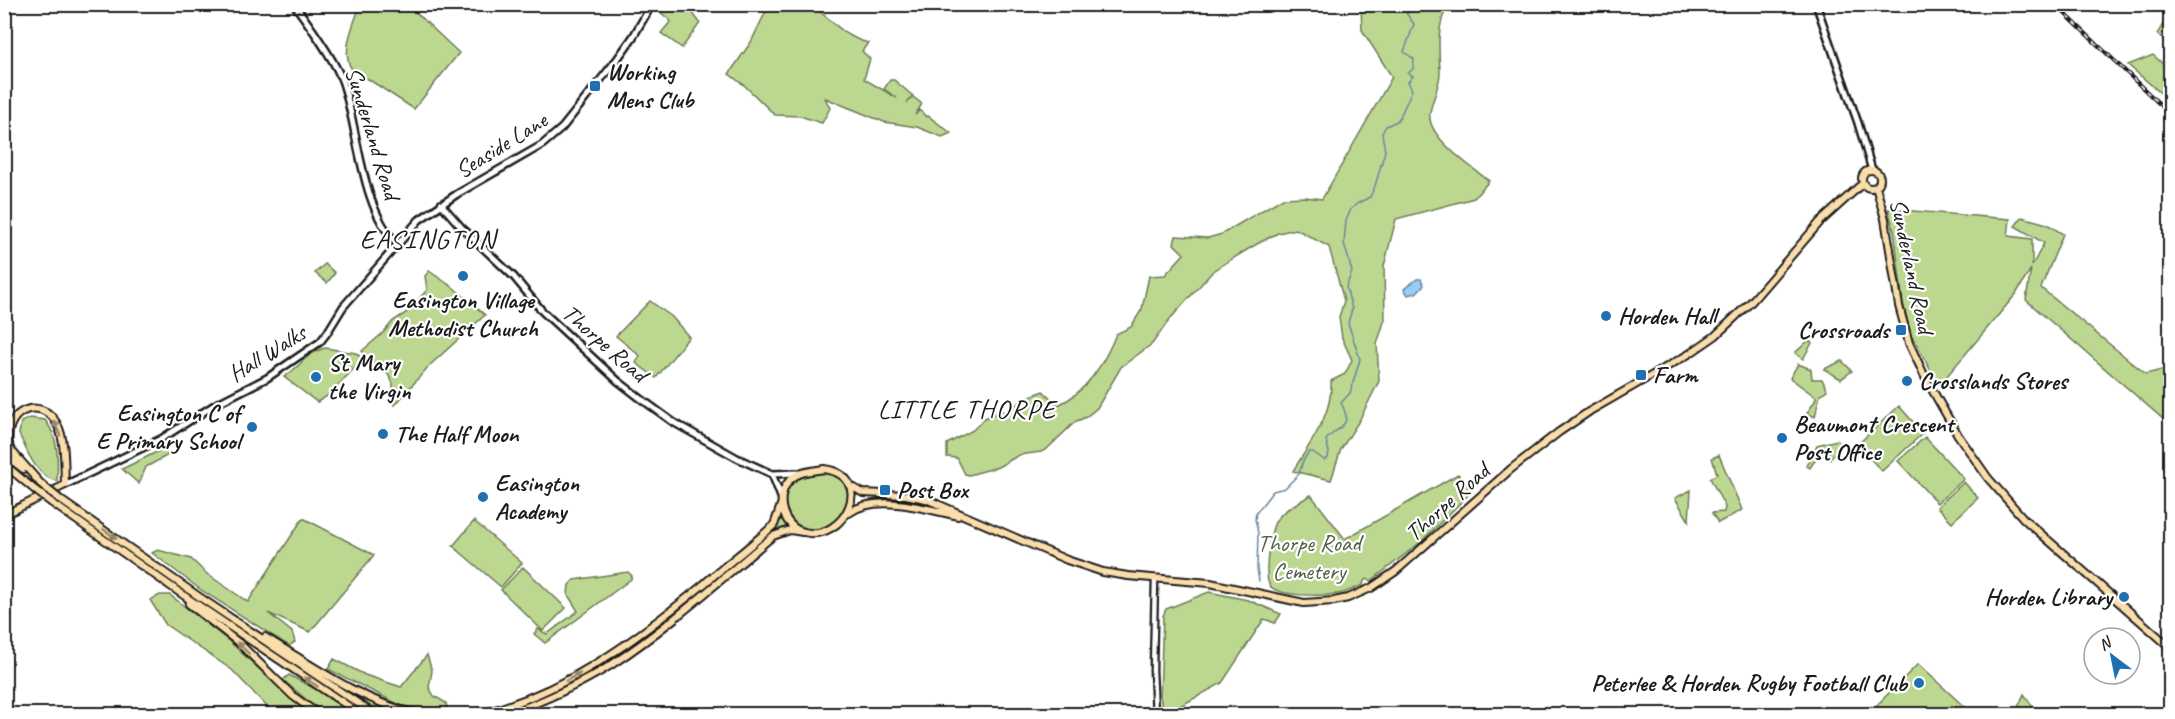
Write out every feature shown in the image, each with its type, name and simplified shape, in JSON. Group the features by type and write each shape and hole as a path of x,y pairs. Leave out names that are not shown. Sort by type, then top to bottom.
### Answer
{"main road":[{"name":"Sunderland Road","path":"294,4 342,80 369,189 382,222 397,243"},
{"name":"Seaside Lane","path":"325,338 336,315 419,220 441,204 525,156 555,136 611,67 633,37 652,4"},
{"name":"Sunderland Road","path":"1816,4 1858,123 1872,171"},
{"path":"1872,171 1880,177 1880,182 1876,187 1868,188 1863,183 1864,173 1872,171"},
{"name":"Thorpe Road","path":"849,485 863,493 909,495 926,499 1085,567 1128,576 1210,583 1282,600 1304,603 1334,601 1371,588 1396,571 1511,469 1559,432 1715,336 1752,301 1820,222 1863,183"},
{"name":"Sunderland Road","path":"1876,187 1885,219 1899,306 1909,343 1926,379 1958,435 1983,471 2024,519 2170,647"},
{"name":"Thorpe Road","path":"441,204 461,227 514,277 538,307 618,381 673,422 723,452 772,474 802,473"},
{"name":"Hall Walks","path":"4,514 161,439 216,404 267,378 325,338"},
{"path":"40,484 10,449 6,433 11,420 27,409 43,411 51,416 58,425 62,437 65,485"},
{"path":"4,454 62,501 373,714"},
{"path":"4,465 52,503 157,577 360,714"},
{"path":"508,714 572,687 610,665 643,642 773,536 790,530 818,533 829,528 846,515 852,500 849,485 842,476 830,470 802,473 790,480 781,497"},
{"path":"772,474 781,497 785,518 803,532"},
{"name":"Thorpe Road","path":"846,515 863,505 894,504 974,520"},
{"path":"480,714 510,707 552,689 599,663 637,638 774,525 782,505"},
{"path":"157,577 239,643 286,690 318,714"},
{"path":"198,596 354,690 393,708 416,714"}],"street":[{"path":"1155,579 1153,670 1155,714"}],"green space":[{"path":"361,4 408,5 459,53 414,109 351,68 348,61 348,45"},
{"path":"657,5 687,5 700,23 682,48 661,33 671,21 655,8"},
{"path":"769,5 813,5 845,32 868,43 862,51 870,59 864,79 897,98 884,89 890,80 894,80 913,96 907,103 913,97 922,104 915,115 920,110 926,117 928,116 951,133 942,137 917,127 884,122 825,98 830,108 822,123 800,116 775,115 729,74 751,42"},
{"path":"1448,5 1440,30 1440,77 1430,113 1431,122 1442,141 1489,181 1474,198 1396,219 1384,266 1385,319 1377,344 1379,381 1359,421 1341,449 1331,480 1293,471 1324,417 1331,393 1331,381 1345,374 1352,360 1342,338 1339,317 1344,301 1329,247 1296,229 1278,233 1214,270 1170,319 1152,344 1121,367 1097,408 1075,422 1047,449 1019,455 998,467 969,475 965,474 957,458 947,457 947,444 973,430 985,418 1001,411 1006,412 1043,391 1058,405 1086,385 1100,366 1116,334 1131,327 1142,309 1149,276 1165,275 1184,254 1174,244 1176,236 1208,238 1222,234 1283,198 1322,199 1392,77 1362,30 1361,6"},
{"path":"2170,13 2170,46 2157,34"},
{"path":"2153,55 2170,70 2170,101 2128,65"},
{"path":"1888,209 2010,219 2008,236 2032,239 2032,266 2044,243 2015,226 2022,217 2047,224 2063,234 2041,288 2146,374 2170,368 2170,425 2026,300 2031,269 2016,294 1938,384 1910,332 1903,303 1894,231"},
{"path":"325,264 335,273 327,283 315,273"},
{"path":"429,271 454,288 485,315 429,366 395,405 393,383 386,371 374,364 362,351 393,321 406,313 427,290 425,276"},
{"path":"650,301 672,317 689,337 656,378 636,363 640,356 616,336"},
{"path":"1809,340 1812,343 1803,359 1795,353"},
{"path":"325,348 356,353 363,359 329,395 317,402 284,377 313,353"},
{"path":"1842,361 1852,371 1841,379 1824,369"},
{"path":"1798,364 1811,369 1812,379 1822,379 1827,390 1820,395 1815,417 1807,413 1816,397 1790,378"},
{"path":"1899,406 1923,433 1882,471 1857,445"},
{"path":"30,418 45,420 53,434 57,457 57,481 50,479 38,469 19,434 21,422"},
{"path":"1925,437 1964,479 1937,503 1898,461"},
{"path":"1837,440 1842,445 1830,459 1818,455 1810,468 1807,466 1817,445"},
{"path":"165,448 170,454 146,467 139,484 122,469"},
{"path":"1719,455 1742,510 1718,523 1712,513 1724,512 1725,507 1710,478 1717,474 1712,458"},
{"path":"818,473 836,477 846,485 848,496 844,508 836,519 825,527 812,530 793,523 786,511 785,498 787,491 796,480"},
{"name":"Thorpe Road Cemetery","path":"1458,474 1472,491 1422,541 1371,581 1367,579 1363,585 1344,593 1322,595 1292,594 1275,590 1270,586 1267,563 1274,524 1284,512 1311,495 1345,539"},
{"path":"1964,482 1978,498 1952,522 1937,507"},
{"path":"1691,490 1689,521 1675,498"},
{"path":"781,517 789,528 774,533 635,645 574,683 542,699 513,711 495,714 534,701 608,660 679,607 777,525"},
{"path":"303,518 374,555 310,632 268,613 292,632 295,642 289,646 201,590 152,553 158,550 191,559 207,574 248,602"},
{"path":"474,521 522,563 501,587 453,546"},
{"path":"523,567 566,608 543,631 501,590"},
{"path":"628,572 632,576 631,579 545,643 534,634 538,629 547,634 578,611 568,595 569,585 574,580"},
{"path":"1209,592 1248,600 1281,614 1275,623 1264,619 1222,683 1173,710 1163,713 1160,696 1163,616 1166,609"},
{"path":"160,595 170,595 229,641 308,714 274,714 232,670 166,625 150,600"},
{"path":"427,655 432,671 429,687 434,696 446,703 448,712 402,706 328,669 334,659 365,675 401,687"},
{"name":"Peterlee & Horden Rugby Football Club","path":"1918,664 1972,714 1868,714"},
{"path":"313,670 378,704 404,714 382,714"},
{"path":"289,675 319,691 353,714 330,714 313,705 283,680"},
{"path":"2024,694 2038,714 2015,714"}],"water":[{"path":"1417,279 1421,279 1424,285 1416,293 1408,295 1404,289"}],"waterway":[{"path":"1259,581 1256,513 1273,491 1285,488 1299,474 1309,452 1313,452 1324,460 1328,458 1326,440 1345,421 1345,411 1341,403 1350,393 1360,359 1348,323 1352,309 1346,287 1352,272 1344,243 1346,221 1351,209 1370,197 1385,151 1382,133 1386,126 1400,117 1412,90 1408,82 1413,76 1408,73 1413,69 1414,59 1404,52 1414,24 1406,13 1427,6 1426,4"}],"railway":[{"path":"2055,4 2170,114"}],"place":[{"name":"Working Mens Club","path":"595,86"},
{"name":"Easington Village Methodist Church","path":"463,276"},
{"name":"Horden Hall","path":"1606,316"},
{"name":"Crossroads","path":"1901,330"},
{"name":"Farm","path":"1641,375"},
{"name":"St Mary the Virgin","path":"316,377"},
{"name":"Crosslands Stores","path":"1907,381"},
{"name":"Easington C of E Primary School","path":"252,427"},
{"name":"The Half Moon","path":"383,434"},
{"name":"Beaumont Crescent Post Office","path":"1782,438"},
{"name":"Post Box","path":"885,490"},
{"name":"Easington Academy","path":"483,497"},
{"name":"Horden Library","path":"2124,597"},
{"name":"Peterlee & Horden Rugby Football Club","path":"1919,683"}],"district":[{"name":"EASINGTON","path":"428,239"},
{"name":"LITTLE THORPE","path":"967,409"}]}
